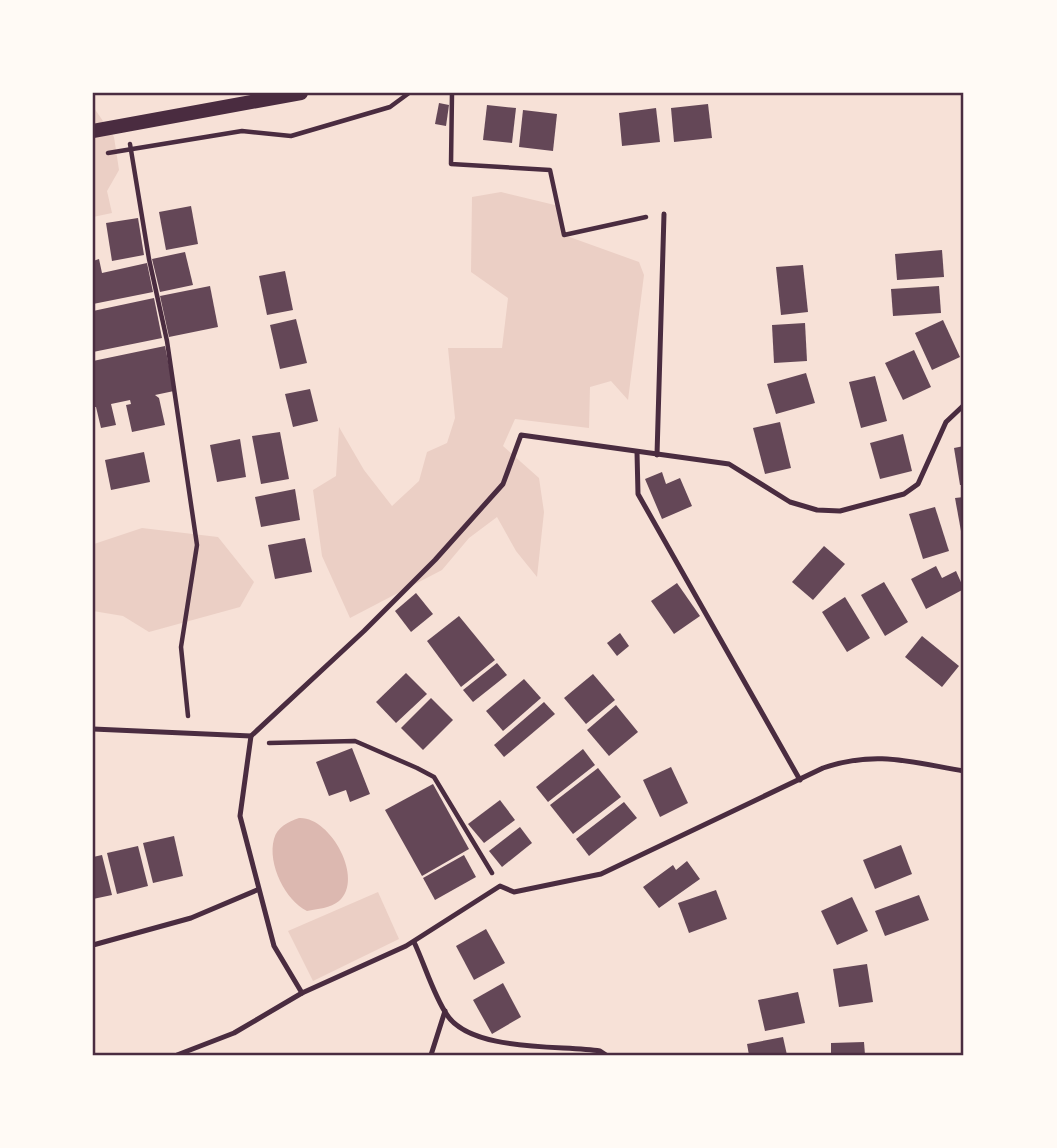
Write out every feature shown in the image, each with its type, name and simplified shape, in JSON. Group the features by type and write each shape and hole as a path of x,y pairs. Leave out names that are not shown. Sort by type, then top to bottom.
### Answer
{"main road":[{"path":"93,131 301,93"}],"lane":[{"path":"657,455 664,214"},
{"path":"302,993 274,946 257,890 240,816 251,736 365,631 435,560 503,484 521,435 729,464 790,502 817,510 840,511 904,494 918,484 946,422 964,405"},
{"path":"637,452 638,494 800,780"},
{"path":"93,729 190,731 251,736"},
{"path":"177,1055 234,1033 302,993 414,942 500,886 514,892 601,874 852,758 871,757 964,771"},
{"path":"93,945 191,918 257,890"},
{"path":"414,942 444,1011 458,1027 480,1037 537,1046 591,1050 606,1055"},
{"path":"431,1055 444,1011"}],"path":[{"path":"106,153 132,151 242,131 291,136 390,107 409,93"},
{"path":"452,93 451,164 550,170 564,235 664,214"},
{"path":"126,125 149,259 167,341 197,545 181,647 190,731"},
{"path":"251,736 264,743 355,741 434,777 500,886"}],"shaded area":[{"path":"94,108 114,137 119,170 107,191 112,213 93,217"},
{"path":"501,192 559,206 564,235 639,262 644,275 628,400 611,381 590,387 589,428 515,419 503,446 539,478 544,512 537,577 516,551 497,517 469,538 442,570 350,618 322,556 313,490 336,476 339,427 364,470 392,506 419,481 427,452 447,443 455,418 448,348 502,348 508,298 471,272 472,197"},
{"path":"142,528 218,537 254,582 240,607 149,632 123,616 93,611 94,544"},
{"path":"299,818 311,820 322,827 340,850 346,865 346,891 339,901 328,907 307,911 299,906 285,890 276,870 273,859 274,839 280,828"},
{"path":"378,892 399,939 313,981 288,931"}],"building":[{"path":"439,103 449,105 446,126 435,124"},
{"path":"708,104 712,138 674,142 671,108"},
{"path":"487,105 516,108 512,143 483,140"},
{"path":"656,108 660,142 622,146 619,113"},
{"path":"523,110 557,114 553,151 519,147"},
{"path":"191,206 198,244 166,250 159,212"},
{"path":"138,218 144,255 112,261 106,223"},
{"path":"942,250 944,277 897,280 895,254"},
{"path":"185,252 193,285 160,292 152,259"},
{"path":"99,259 102,273 147,263 153,292 93,304 93,261"},
{"path":"803,265 808,312 781,315 776,267"},
{"path":"285,271 293,310 267,315 259,276"},
{"path":"210,286 218,327 169,337 160,296"},
{"path":"939,286 941,313 893,316 891,289"},
{"path":"154,298 162,338 93,352 93,311"},
{"path":"296,319 307,363 280,369 270,325"},
{"path":"943,320 960,357 932,370 915,333"},
{"path":"805,323 807,361 774,363 772,325"},
{"path":"165,346 174,391 155,395 159,398 165,425 132,432 126,405 131,404 130,400 111,404 116,425 101,428 96,407 93,407 93,361"},
{"path":"914,350 931,387 903,400 885,363"},
{"path":"806,373 815,403 776,414 767,384"},
{"path":"875,376 887,421 861,428 849,382"},
{"path":"310,389 318,421 293,427 285,394"},
{"path":"780,422 791,468 765,474 753,428"},
{"path":"280,432 289,479 261,484 252,436"},
{"path":"903,434 912,471 880,479 870,443"},
{"path":"240,439 246,477 217,482 210,445"},
{"path":"964,446 964,485 960,485 954,448"},
{"path":"144,452 150,482 111,490 105,460"},
{"path":"662,472 666,484 680,478 692,506 662,519 645,479"},
{"path":"295,489 300,520 261,527 255,497"},
{"path":"964,497 964,531 961,531 955,498"},
{"path":"935,507 949,551 923,559 909,514"},
{"path":"305,538 312,572 275,579 268,545"},
{"path":"824,546 845,564 813,600 792,582"},
{"path":"936,566 942,578 956,571 964,589 926,609 911,579"},
{"path":"884,582 908,622 885,636 861,595"},
{"path":"677,583 700,616 674,634 651,601"},
{"path":"416,593 433,614 411,632 395,611"},
{"path":"845,597 870,638 847,652 822,612"},
{"path":"459,616 495,660 461,687 427,641"},
{"path":"620,633 629,646 617,656 607,643"},
{"path":"922,636 959,666 942,687 905,657"},
{"path":"497,663 507,675 473,702 463,690"},
{"path":"406,673 427,694 396,723 376,702"},
{"path":"593,674 615,700 586,724 564,698"},
{"path":"524,679 541,698 503,731 486,711"},
{"path":"431,698 453,720 423,750 401,728"},
{"path":"544,702 555,714 504,757 494,745"},
{"path":"616,705 638,732 609,756 587,730"},
{"path":"352,748 370,794 350,802 346,790 329,796 316,762"},
{"path":"583,749 595,765 548,802 536,787"},
{"path":"671,767 688,803 660,817 643,780"},
{"path":"598,768 621,797 573,834 550,805"},
{"path":"433,784 469,849 422,876 385,810"},
{"path":"500,800 515,820 484,843 468,824"},
{"path":"624,802 637,818 589,856 576,839"},
{"path":"520,827 532,843 502,867 489,851"},
{"path":"174,836 183,876 153,883 143,843"},
{"path":"901,845 912,874 875,889 863,860"},
{"path":"138,846 148,886 117,894 107,853"},
{"path":"102,855 112,895 93,899 93,857"},
{"path":"464,855 476,877 435,900 423,878"},
{"path":"687,861 700,879 659,908 643,887 673,865 676,870"},
{"path":"716,890 727,919 689,933 678,903"},
{"path":"919,895 929,920 885,936 875,911"},
{"path":"852,897 868,931 837,945 821,911"},
{"path":"486,929 505,963 474,980 456,946"},
{"path":"867,964 873,1002 839,1007 833,969"},
{"path":"503,983 521,1017 492,1034 473,1000"},
{"path":"798,992 805,1023 765,1031 758,1000"},
{"path":"783,1037 787,1055 749,1055 747,1044"},
{"path":"864,1042 865,1055 831,1055 831,1043"}]}
